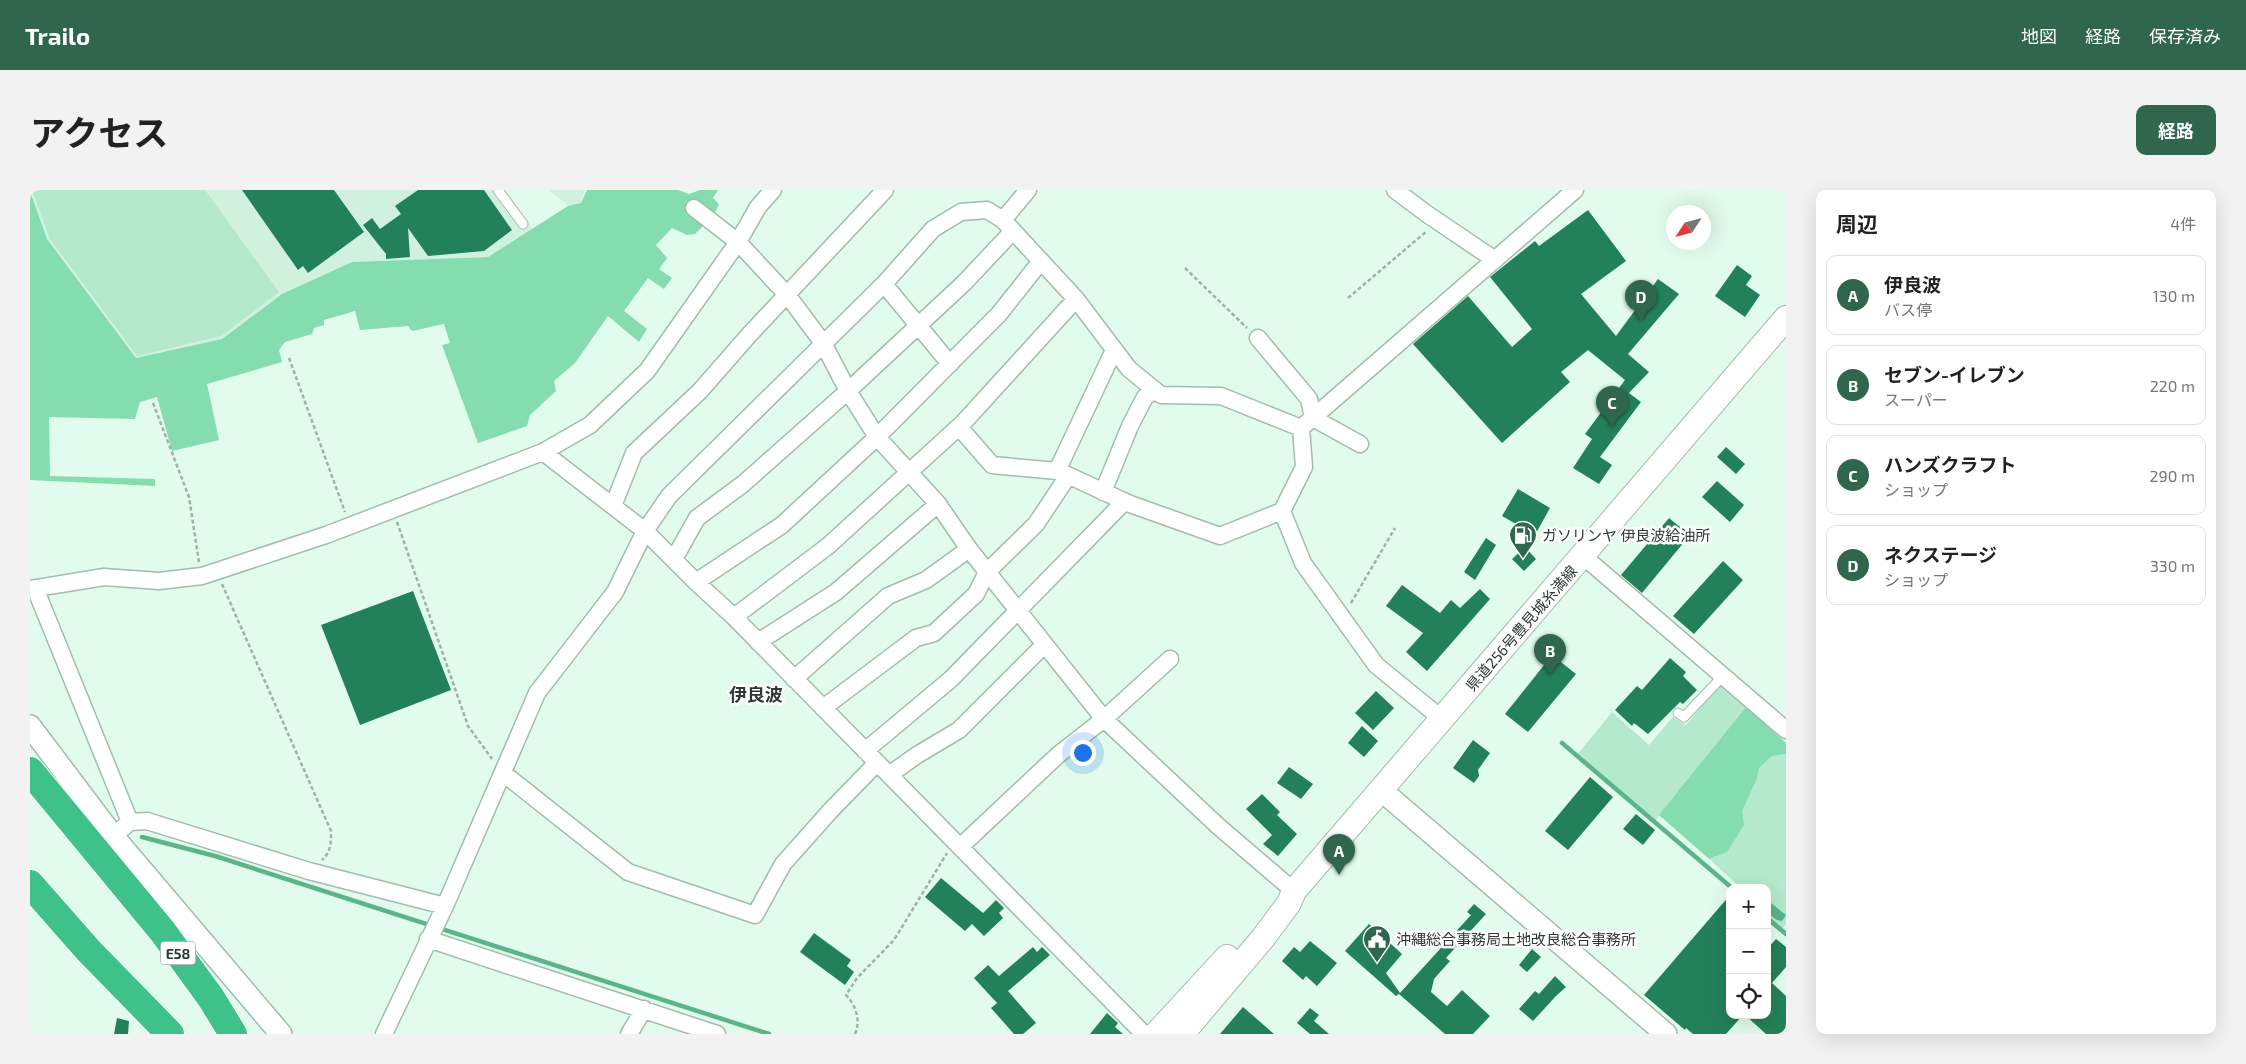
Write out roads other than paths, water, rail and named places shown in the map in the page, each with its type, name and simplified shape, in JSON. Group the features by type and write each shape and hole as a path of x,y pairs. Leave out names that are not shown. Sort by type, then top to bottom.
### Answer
{"highway":[{"name":"E58","path":"30,771 163,932 211,998 233,1034"},
{"path":"30,884 118,982 170,1034"}],"main road":[{"name":"県道256号豊見城糸満線","path":"1186,1032 1263,938 1289,903 1294,891 1785,323"},
{"name":"県道256号豊見城糸満線","path":"1156,1034 1283,897 1294,891"}],"street":[{"path":"130,822 33,588 104,577 158,581 209,574 350,525 543,452 590,425 646,371 738,242 758,207 773,190"},
{"path":"613,506 634,453 700,391 885,190"},
{"path":"1396,190 1438,222 1495,260"},
{"path":"1307,423 1574,190"},
{"path":"674,559 697,518 743,484 848,391 964,283 1008,225 1026,191"},
{"path":"694,208 738,242 788,296 823,343 848,391 877,437 938,504 969,549 1104,719 1218,826 1294,891"},
{"path":"384,1034 444,906 537,693 615,592 645,531 669,496 884,284 933,229 961,212 987,210 1008,225 1076,299 1129,369 1161,395 1221,396 1307,423 1360,444"},
{"path":"696,582 782,525 877,437 999,314 1041,261"},
{"path":"884,284 950,364"},
{"path":"734,617 828,546 959,427 1076,299"},
{"path":"959,427 992,466 1063,473 1124,502 1220,536 1282,511 1304,467 1309,400 1258,338"},
{"path":"823,708 916,638 934,633 976,594 988,572 1036,524 1063,473 1114,350"},
{"path":"1103,492 1145,397 1155,390"},
{"path":"543,452 645,531 734,617 1144,1034"},
{"path":"865,751 951,679 1124,502"},
{"path":"758,642 836,592 938,504"},
{"path":"1282,511 1303,564 1376,665 1442,719"},
{"path":"794,679 888,596 926,580 969,549"},
{"path":"1583,556 1786,730"},
{"path":"889,775 917,755 959,730 1044,645"},
{"path":"957,844 1058,755 1104,719 1170,659"},
{"path":"30,726 113,836 281,1034"},
{"path":"503,773 628,872 755,915 783,864 831,810 877,763"},
{"path":"1381,790 1666,1034"},
{"path":"113,836 130,822 147,821 309,871 444,906"},
{"path":"428,939 717,1034"},
{"path":"629,1034 644,1009"}],"lane":[{"path":"498,190 523,224"},
{"path":"1678,713 1684,717 1723,676"}],"waterway":[{"path":"1562,743 1727,884"},
{"path":"142,837 215,856 769,1034"},
{"path":"1771,921 1786,934"}],"place":[{"name":"ネクステージ","path":"1641,321"},
{"name":"ハンズクラフト","path":"1612,427"},
{"name":"ガソリンヤ 伊良波給油所","path":"1523,559"},
{"name":"セブン-イレブン","path":"1550,675"},
{"name":"伊良波","path":"1339,875"},
{"name":"沖縄総合事務局土地改良総合事務所","path":"1377,963"}],"district":[{"name":"伊良波","path":"756,694"}]}
